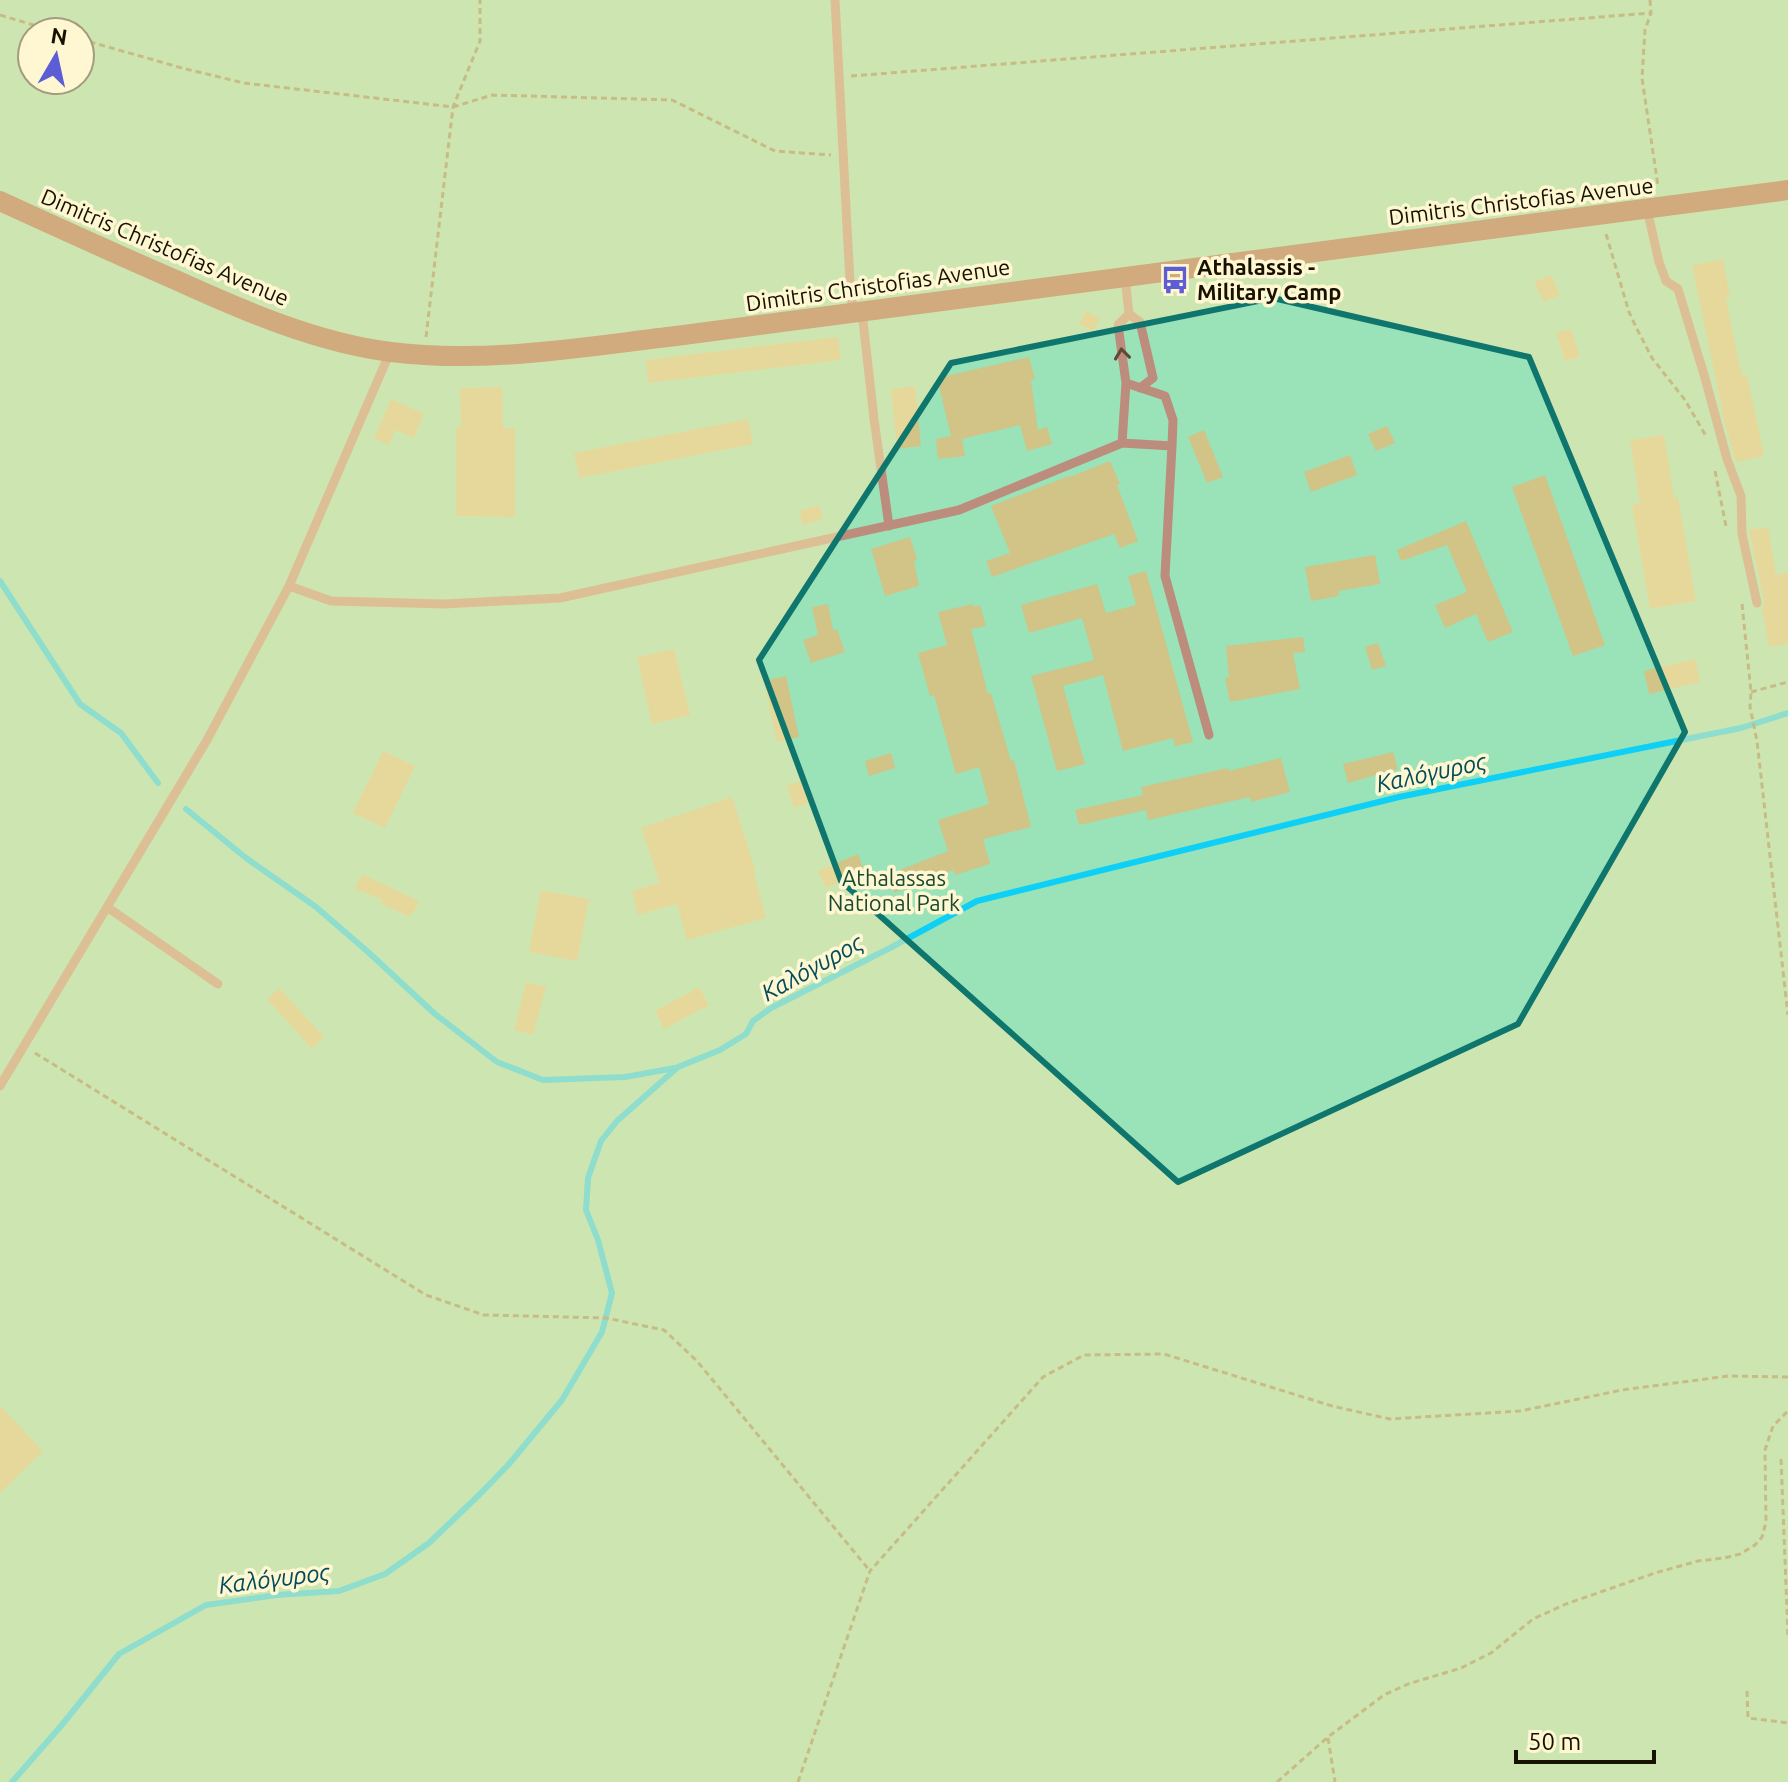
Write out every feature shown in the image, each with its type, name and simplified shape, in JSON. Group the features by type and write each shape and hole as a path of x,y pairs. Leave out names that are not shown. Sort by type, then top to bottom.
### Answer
{"main road":[{"name":"Dimitris Christofias Avenue","path":"0,201 257,317 338,341 390,352 450,356 515,354 858,313 1788,190"}],"lane":[{"path":"835,0 844,156 858,313 889,526"},
{"path":"1654,208 1659,262 1666,281 1678,289 1727,459 1741,496 1742,534 1757,603"},
{"path":"1125,277 1129,314 1140,322 1153,378 1140,388"},
{"path":"1122,443 1126,383 1118,325 1129,314"},
{"path":"0,1086 207,740 289,586 390,352"},
{"path":"1126,383 1165,396 1173,420 1165,576 1209,735"},
{"path":"289,586 331,601 444,604 560,598 959,510 1122,443 1172,446"},
{"path":"107,907 218,984"}],"path":[{"path":"424,354 453,107 480,41 480,0"},
{"path":"1650,0 1642,78 1654,208"},
{"path":"839,77 1651,13"},
{"path":"96,44 244,83 453,107 492,95 672,100 775,151 844,156"},
{"path":"1600,215 1629,312 1652,358 1685,400 1708,440"},
{"path":"1713,463 1728,532"},
{"path":"1740,596 1751,692 1750,709 1757,741 1788,1015"},
{"path":"1751,692 1788,682"},
{"path":"25,1047 426,1295 484,1315 606,1318 664,1330 697,1361 870,1571"},
{"path":"798,1782 870,1571 1043,1377 1084,1355 1164,1354 1332,1406 1390,1419 1520,1411 1622,1390 1728,1376 1788,1377"},
{"path":"1277,1782 1328,1737 1384,1695 1408,1684 1461,1668 1491,1653 1533,1619 1566,1604 1698,1561 1740,1554 1755,1545 1762,1537 1766,1522 1765,1450 1773,1426 1788,1411"},
{"path":"1781,1459 1788,1635"},
{"path":"1747,1691 1748,1718 1788,1723"},
{"path":"1328,1737 1335,1782"}],"highlighted area":[{"path":"1273,298 1529,357 1685,732 1518,1024 1178,1182 841,881 759,660 951,363"}],"green space":[{"name":"Athalassas National Park","path":"0,0 1788,0 1788,1782 0,1782"}],"building":[{"path":"1723,259 1732,330 1742,376 1747,375 1764,456 1736,462 1725,424 1692,265"},
{"path":"1551,275 1560,295 1544,302 1534,282"},
{"path":"1086,311 1100,319 1092,331 1079,324"},
{"path":"1571,329 1580,357 1565,361 1556,333"},
{"path":"838,337 841,360 648,383 646,360"},
{"path":"1029,357 1035,379 1031,380 1038,430 1047,427 1052,444 1027,451 1020,425 962,439 965,456 938,459 936,439 951,436 937,378"},
{"path":"915,386 921,446 897,449 891,389"},
{"path":"502,387 503,428 515,428 515,517 456,516 456,427 461,427 460,388"},
{"path":"391,399 424,414 414,438 395,430 389,445 374,438"},
{"path":"748,419 753,444 579,478 574,453"},
{"path":"1387,426 1395,443 1376,451 1368,434"},
{"path":"1204,430 1223,477 1207,483 1188,437"},
{"path":"1664,435 1696,601 1650,609 1632,505 1640,504 1630,440"},
{"path":"1350,455 1357,475 1311,492 1304,472"},
{"path":"1110,461 1138,541 1120,548 1114,534 992,577 986,561 1010,553 991,506"},
{"path":"1545,475 1605,645 1573,656 1512,487"},
{"path":"819,505 823,519 803,525 799,511"},
{"path":"1466,521 1513,632 1488,642 1476,614 1445,628 1435,605 1467,592 1447,545 1401,561 1397,550"},
{"path":"1768,527 1776,575 1788,572 1788,644 1769,647 1762,608 1764,601 1749,530"},
{"path":"910,537 917,559 914,561 919,586 885,596 871,549"},
{"path":"1375,555 1380,584 1338,591 1339,596 1311,601 1305,567"},
{"path":"1146,571 1193,742 1175,746 1173,738 1123,751 1103,675 1063,686 1085,764 1057,771 1031,676 1094,660 1082,618 1029,633 1021,605 1097,584 1106,613 1136,605 1128,576"},
{"path":"828,604 833,630 837,629 845,652 811,663 803,640 818,635 812,607"},
{"path":"973,604 974,607 980,605 986,626 971,629 988,694 991,693 1011,761 1014,760 1031,827 983,839 990,864 955,875 953,870 894,893 887,875 948,851 938,820 989,804 979,767 956,774 934,695 930,696 918,653 947,645 938,612"},
{"path":"1303,637 1305,652 1293,653 1300,689 1230,702 1225,678 1229,677 1226,646"},
{"path":"1378,643 1386,666 1372,670 1365,647"},
{"path":"674,649 690,715 652,724 637,657"},
{"path":"1695,659 1700,682 1649,694 1644,671"},
{"path":"786,676 799,737 777,742 764,681"},
{"path":"383,751 415,766 385,828 353,813"},
{"path":"1393,752 1398,769 1348,783 1343,764"},
{"path":"891,753 895,768 869,776 865,761"},
{"path":"1281,758 1290,792 1251,802 1250,797 1148,820 1146,810 1079,825 1075,810 1143,795 1141,787"},
{"path":"806,779 814,801 794,808 787,786"},
{"path":"732,797 756,873 766,918 687,940 677,904 638,915 632,891 660,883 641,828"},
{"path":"858,854 865,872 826,888 818,871"},
{"path":"362,874 419,901 410,917 381,904 383,900 355,889"},
{"path":"541,890 589,899 577,961 529,952"},
{"path":"526,982 546,987 533,1035 514,1030"},
{"path":"699,987 709,1005 664,1029 655,1011"},
{"path":"279,988 324,1037 312,1049 267,999"},
{"path":"0,1406 43,1451 0,1493"}],"waterway":[{"path":"0,581 80,704 121,733 158,783"},
{"name":"Καλόγυρος","path":"12,1782 119,1654 206,1605 277,1595 339,1591 385,1574 429,1543 480,1494 562,1400 602,1332 612,1293 598,1240 586,1210 588,1178 601,1141 617,1121 678,1067 720,1050 746,1034 753,1021 771,1008 977,901 1399,797 1741,728 1788,713"},
{"path":"186,809 246,858 316,907 435,1014 497,1062 543,1080 625,1077 675,1068"}],"place":[{"name":"Athalassis - Military Camp","path":"1175,280"}]}
